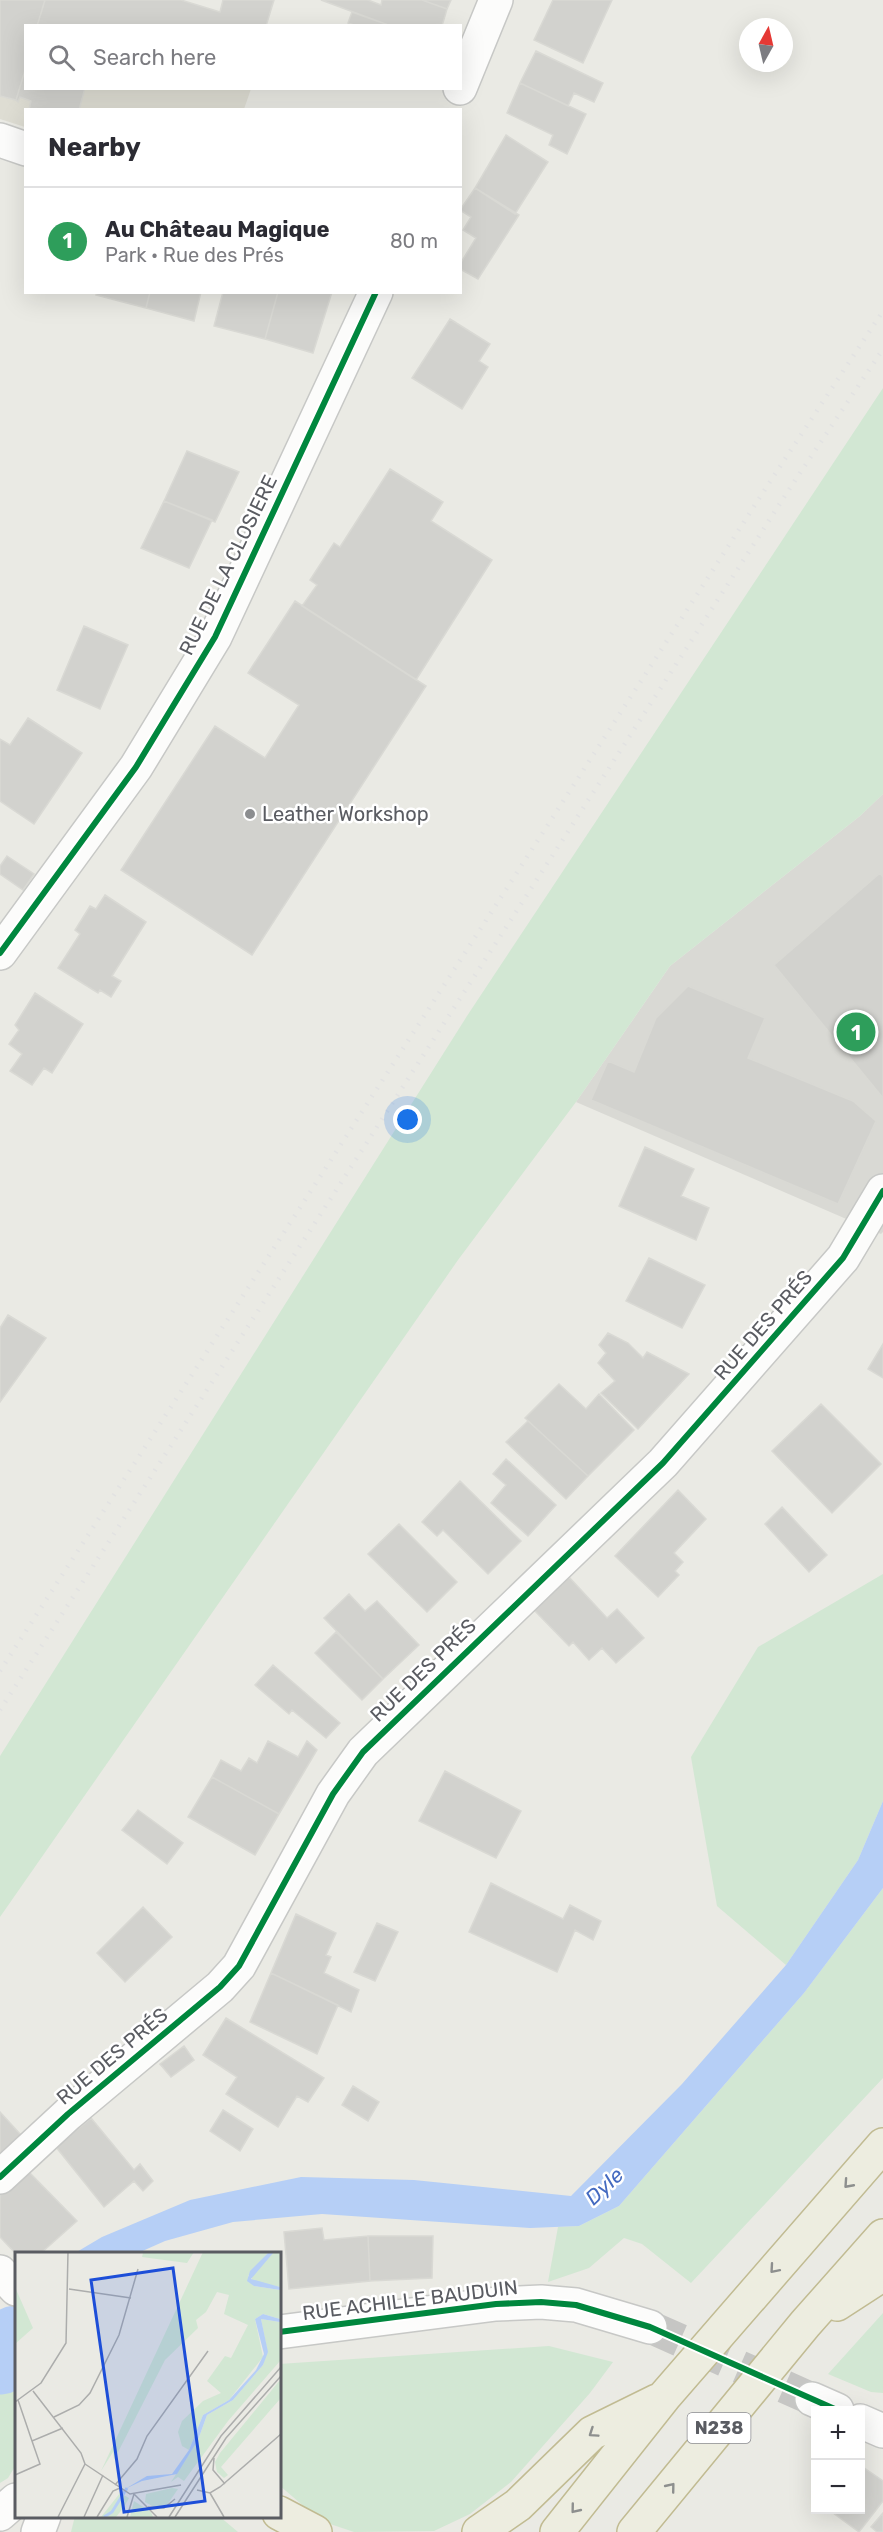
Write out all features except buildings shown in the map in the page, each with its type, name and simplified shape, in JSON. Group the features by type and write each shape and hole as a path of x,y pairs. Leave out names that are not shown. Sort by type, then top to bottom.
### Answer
{"highway":[{"name":"N238","path":"557,2532 664,2397 883,2145"},
{"name":"N238","path":"634,2532 805,2324 883,2236"},
{"path":"805,2324 883,2274"},
{"path":"479,2532 518,2505 592,2433 664,2397"},
{"path":"280,2514 315,2532"},
{"path":"275,2517 287,2532"}],"street":[{"path":"462,83 496,0"},
{"path":"453,108 459,90"},
{"path":"0,140 24,148"},
{"name":"RUE DE LA CLOSIERE","path":"0,953 136,767 215,637 375,294"},
{"name":"RUE DES PRÉS","path":"0,2176 68,2114 220,1987 239,1966 333,1794 363,1752 663,1463 843,1258 883,1191"},
{"name":"RUE ACHILLE BAUDUIN","path":"280,2332 496,2304 541,2302 576,2305 650,2327"},
{"path":"865,2423 883,2431"},
{"path":"0,2514 15,2501"},
{"path":"38,2532 44,2517"}],"shaded area":[{"path":"24,71 24,90 251,90 244,108 24,108 24,127 0,119 0,96 16,100"},
{"path":"883,794 883,1232 881,1234 576,1102 670,966 860,816"}],"green space":[{"path":"883,388 883,794 860,816 670,966 576,1102 458,1260 0,1917 0,1756 467,1016"},
{"path":"883,1574 883,1801 858,1860 786,1965 717,1906 691,1757 758,1647"},
{"path":"883,1888 883,2078 691,2283 642,2244 624,2238 589,2268 548,2282 558,2227 579,2226 619,2206 804,1993"},
{"path":"883,2313 883,2393 871,2392 828,2374"},
{"path":"0,2331 15,2344 15,2467 8,2478 0,2483"},
{"path":"549,2346 613,2362 590,2393 511,2482 470,2514 434,2531 354,2532 321,2521 280,2486 280,2364"},
{"path":"75,2517 220,2517 238,2532 71,2532"}],"water":[{"path":"883,1801 883,1888 804,1993 619,2206 579,2226 530,2228 322,2214 233,2222 165,2241 140,2252 77,2252 102,2237 190,2200 301,2177 414,2180 571,2196 682,2084 786,1965 858,1860"}],"waterway":[{"name":"Dyle","path":"0,2360 15,2341"}],"tunnel":[{"path":"650,2327 812,2399"}],"railway":[{"path":"0,1671 775,474 883,311"},
{"path":"0,1710 792,485 883,349"}],"cycle path":[{"path":"0,953 136,767 215,637 375,294"},
{"path":"0,2177 68,2114 220,1987 239,1966 333,1794 363,1752 663,1463 843,1258 883,1191"},
{"path":"280,2332 496,2304 541,2302 576,2305 650,2327 828,2406"}],"place":[{"name":"Leather Workshop","path":"250,814"},
{"name":"Au Château Magique","path":"856,1032"}]}
